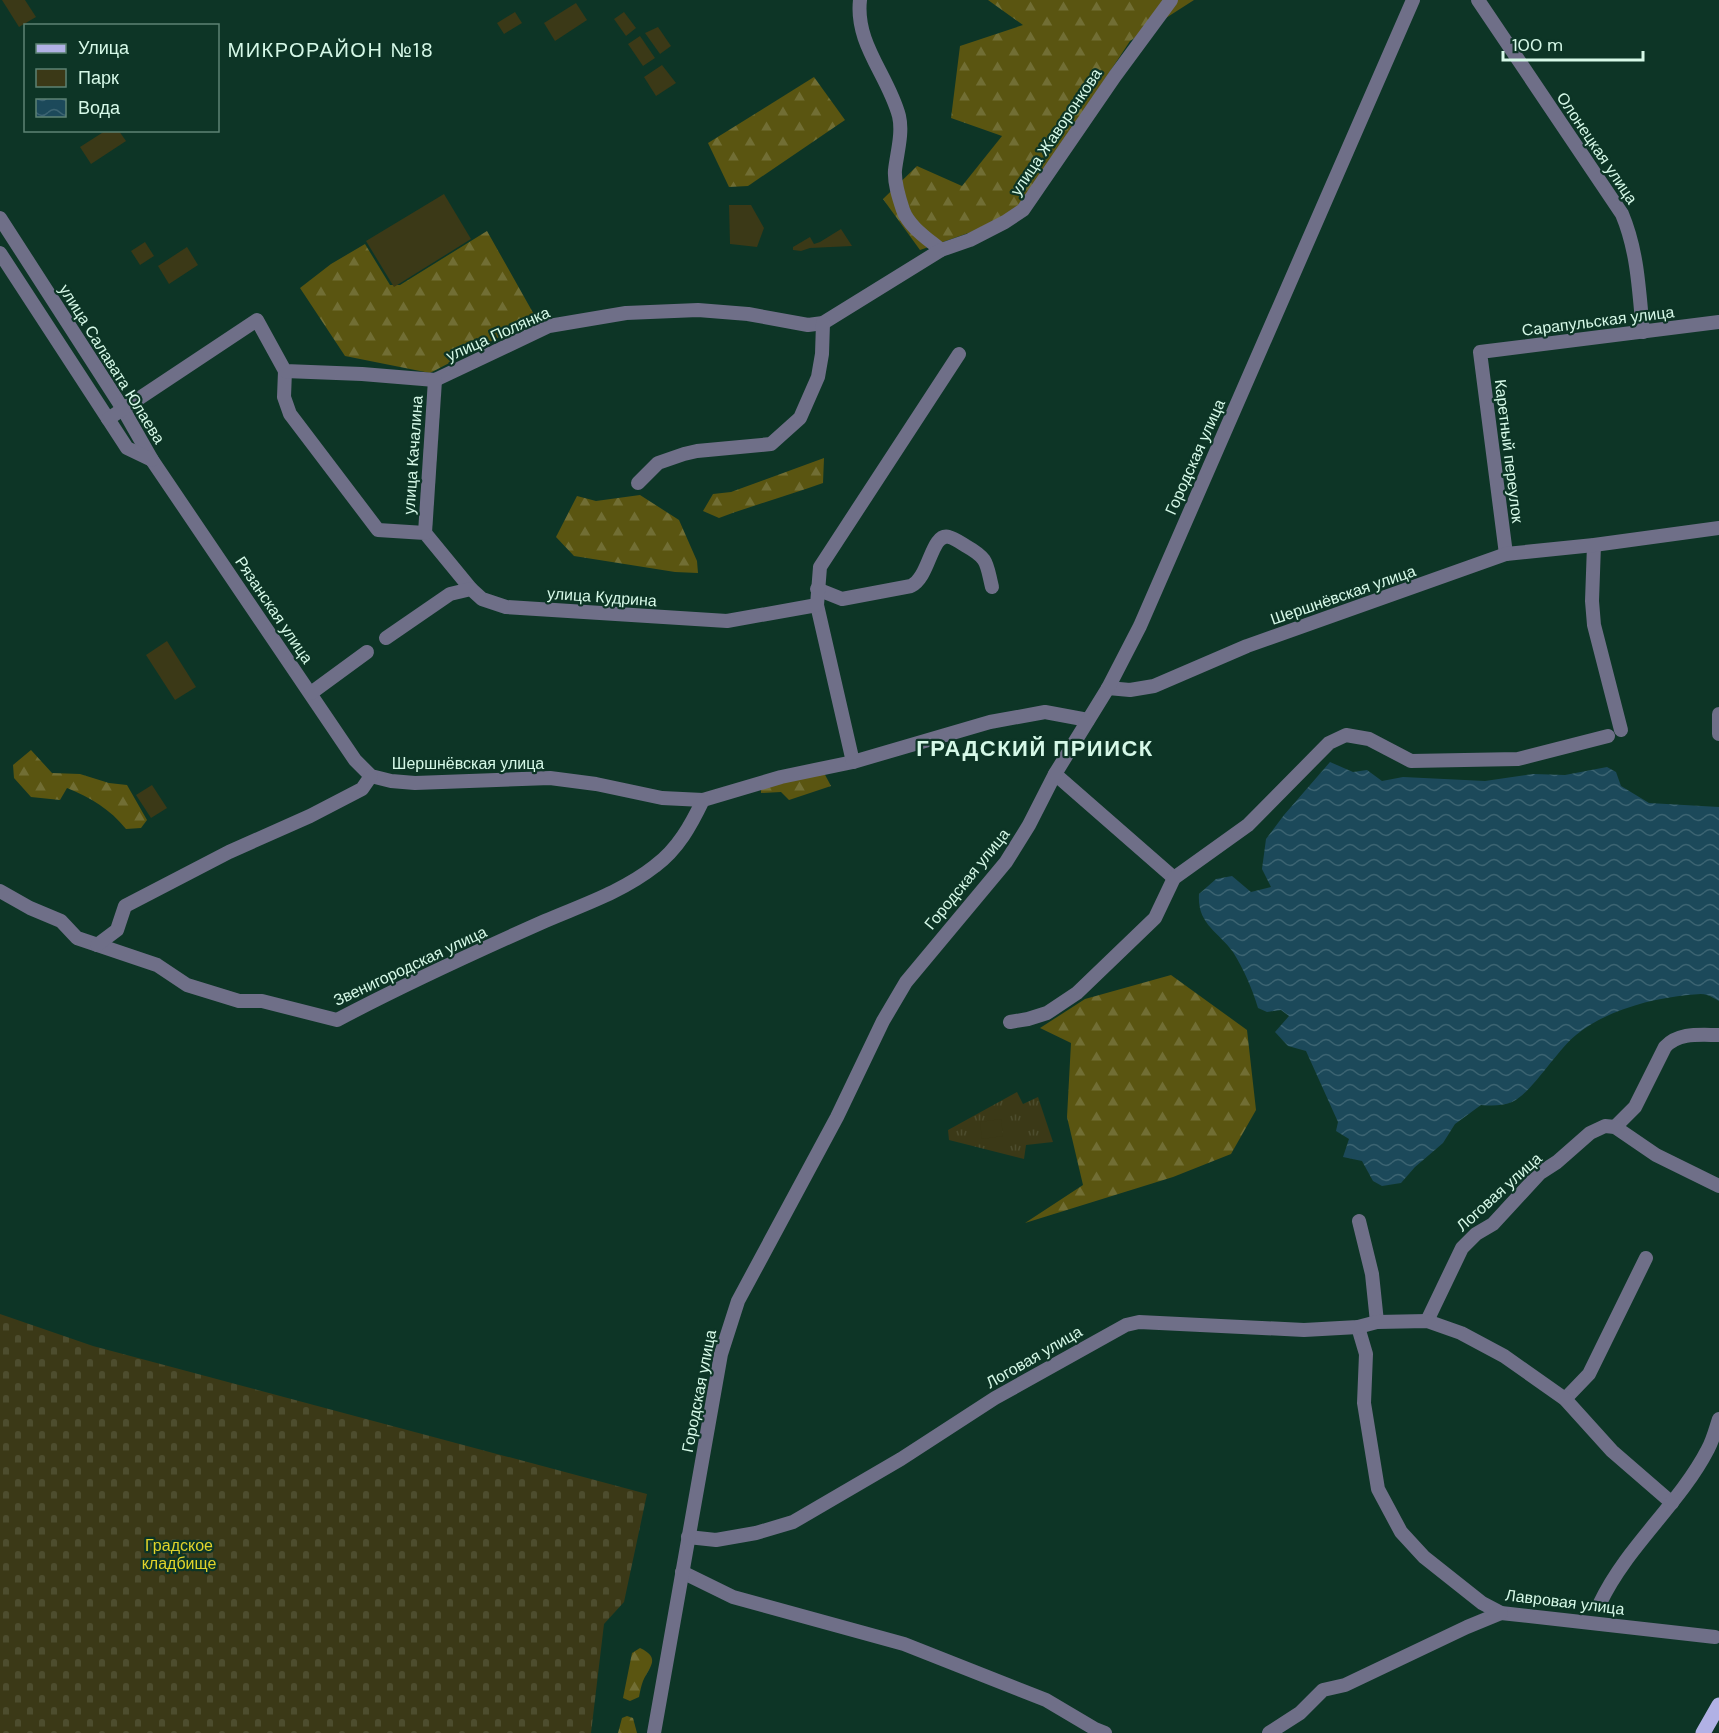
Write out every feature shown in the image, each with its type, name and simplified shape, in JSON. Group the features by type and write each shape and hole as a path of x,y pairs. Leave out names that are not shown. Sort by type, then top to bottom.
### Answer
{"main road":[{"path":"1703,1733 1719,1705"}],"street":[{"path":"638,483 658,463 684,454 771,444 800,418 809,398 818,377 822,354 823,324 941,250 920,234 904,214 895,173 899,143 899,117 863,38 859,12 860,0"},
{"name":"улица Жаворонкова","path":"941,250 970,240 1023,210 1115,76 1171,0"},
{"name":"Городская улица","path":"654,1733 721,1354 738,1301 837,1117 883,1021 906,982 1006,862 1029,825 1055,774 1108,688 1140,626 1413,0"},
{"name":"Олонецкая улица","path":"1478,0 1622,214 1631,235 1635,256 1643,332"},
{"name":"улица Салавата Юлаева","path":"0,218 123,409 152,460"},
{"name":"улица Салавата Юлаева","path":"0,253 127,448 152,460"},
{"name":"улица Полянка","path":"285,371 435,380 549,326 616,314 698,310 748,314 808,325 823,324"},
{"path":"108,419 257,320 285,371 284,397 290,414 378,530 425,533 471,589 450,594 386,638"},
{"name":"Сарапульская улица","path":"1480,352 1719,322"},
{"path":"61,348 77,338"},
{"name":"Каретный переулок","path":"1480,352 1506,555"},
{"path":"853,762 817,605 820,567 959,354"},
{"name":"улица Качалина","path":"425,533 435,380"},
{"name":"Рязанская улица","path":"152,460 356,760 371,776"},
{"name":"Шершнёвская улица","path":"1108,688 1130,690 1154,686 1247,646 1506,555 1719,528"},
{"path":"817,589 842,599 911,586 917,583 922,576 936,542 948,536 985,559 992,587"},
{"path":"1010,1022 1028,1020 1047,1013 1077,993 1155,918 1174,878 1248,825 1329,743 1346,735 1369,739 1411,761 1518,759 1615,733 1594,625 1592,601 1594,545"},
{"path":"450,594 458,573"},
{"name":"улица Кудрина","path":"471,589 482,599 507,607 727,621 817,605"},
{"path":"311,693 367,652"},
{"name":"Шершнёвская улица","path":"97,945 117,930 125,906 229,852 310,816 362,789 371,776 391,782 415,783 550,778 596,784 662,798 703,800 781,777 853,762 990,722 1035,713 1060,714 1088,720"},
{"path":"1719,714 1719,734"},
{"path":"1055,774 1174,878"},
{"name":"Звенигородская улица","path":"0,891 30,908 61,921 77,938 157,965 187,985 238,1001 262,1001 337,1020 386,994 612,893 655,866 675,849 703,800"},
{"path":"1719,1035 1682,1036 1672,1040 1665,1047 1635,1107 1615,1127 1656,1155 1719,1186"},
{"name":"Логовая улица","path":"1427,1321 1462,1248 1476,1234 1493,1224 1540,1173 1557,1162 1590,1133 1605,1126 1615,1127"},
{"path":"1359,1221 1372,1274 1377,1322"},
{"path":"1565,1399 1589,1374 1646,1258"},
{"name":"Логовая улица","path":"688,1537 716,1540 756,1533 794,1522 901,1460 995,1398 1126,1325 1139,1322 1304,1330 1359,1327 1377,1322 1427,1321 1461,1333 1504,1356 1565,1399 1612,1451 1672,1503"},
{"name":"Лавровая улица","path":"1359,1327 1366,1354 1364,1403 1378,1490 1401,1532 1424,1557 1473,1597 1501,1613 1718,1639"},
{"path":"1600,1603 1610,1582 1672,1503 1709,1448 1719,1419"},
{"path":"682,1572 733,1597 904,1644 1046,1700 1105,1733"},
{"path":"1269,1733 1299,1713 1323,1690 1345,1685 1501,1613"}],"green space":[{"path":"2,0 25,0 36,17 19,27"},
{"path":"988,0 1194,0 1130,41 1014,217 920,250 883,199 917,166 962,186 1002,136 951,118 960,46 1023,25"},
{"path":"576,3 587,20 555,41 544,23"},
{"path":"515,12 522,23 504,34 497,23"},
{"path":"624,12 636,28 626,36 614,19"},
{"path":"658,27 671,46 660,54 645,33"},
{"path":"640,36 655,58 643,66 628,44"},
{"path":"662,65 676,83 656,96 644,77"},
{"path":"814,77 845,120 748,186 729,187 708,143"},
{"path":"103,132 120,132 126,141 91,164 80,147"},
{"path":"444,194 471,239 394,287 366,241"},
{"path":"729,205 751,205 764,228 757,247 730,244"},
{"path":"841,229 852,246 793,250 793,247 810,237 814,244"},
{"path":"487,231 536,318 430,373 345,356 300,288 331,264 365,244 390,285 400,285"},
{"path":"145,242 154,256 140,265 131,251"},
{"path":"187,247 198,265 169,284 158,266"},
{"path":"824,458 823,483 719,518 703,511 713,494 731,492"},
{"path":"640,495 679,520 697,561 698,573 675,572 574,556 556,537 577,496 596,501"},
{"path":"167,641 196,687 175,700 146,655"},
{"path":"31,750 52,773 80,774 109,783 127,785 147,820 141,828 126,829 100,805 67,788 60,800 31,797 14,778 13,765"},
{"path":"823,771 831,786 789,800 781,792 761,793 761,786"},
{"path":"152,785 167,808 151,818 136,795"},
{"path":"1171,975 1247,1030 1256,1110 1231,1154 1173,1177 1025,1223 1083,1185 1067,1117 1071,1043 1040,1028 1085,999"},
{"path":"1017,1092 1023,1104 1038,1097 1053,1142 1026,1145 1024,1159 949,1140 948,1130"},
{"path":"1001,1119 1003,1136 982,1139 980,1122"},
{"name":"Градское кладбище","path":"0,1314 93,1346 647,1494 624,1602 604,1624 591,1733 0,1733"},
{"path":"640,1648 650,1655 652,1663 643,1681 639,1697 630,1701 623,1698 632,1653"},
{"path":"627,1716 633,1718 637,1733 618,1733 622,1718"}],"water":[{"path":"1330,762 1353,772 1367,770 1382,781 1403,777 1485,781 1533,774 1565,775 1607,767 1616,772 1621,786 1649,803 1719,807 1719,1001 1702,994 1674,997 1629,1007 1601,1019 1576,1035 1519,1097 1504,1104 1481,1105 1455,1124 1443,1143 1415,1167 1401,1183 1382,1186 1373,1181 1362,1161 1343,1157 1349,1139 1336,1131 1338,1122 1306,1051 1288,1046 1275,1032 1289,1016 1281,1010 1267,1012 1258,1008 1237,959 1205,920 1199,904 1199,894 1216,879 1232,876 1251,892 1271,887 1262,869 1266,839"}],"district":[{"name":"МИКРОРАЙОН №18","path":"331,50"},
{"name":"ГРАДСКИЙ ПРИИСК","path":"1035,748"}]}
